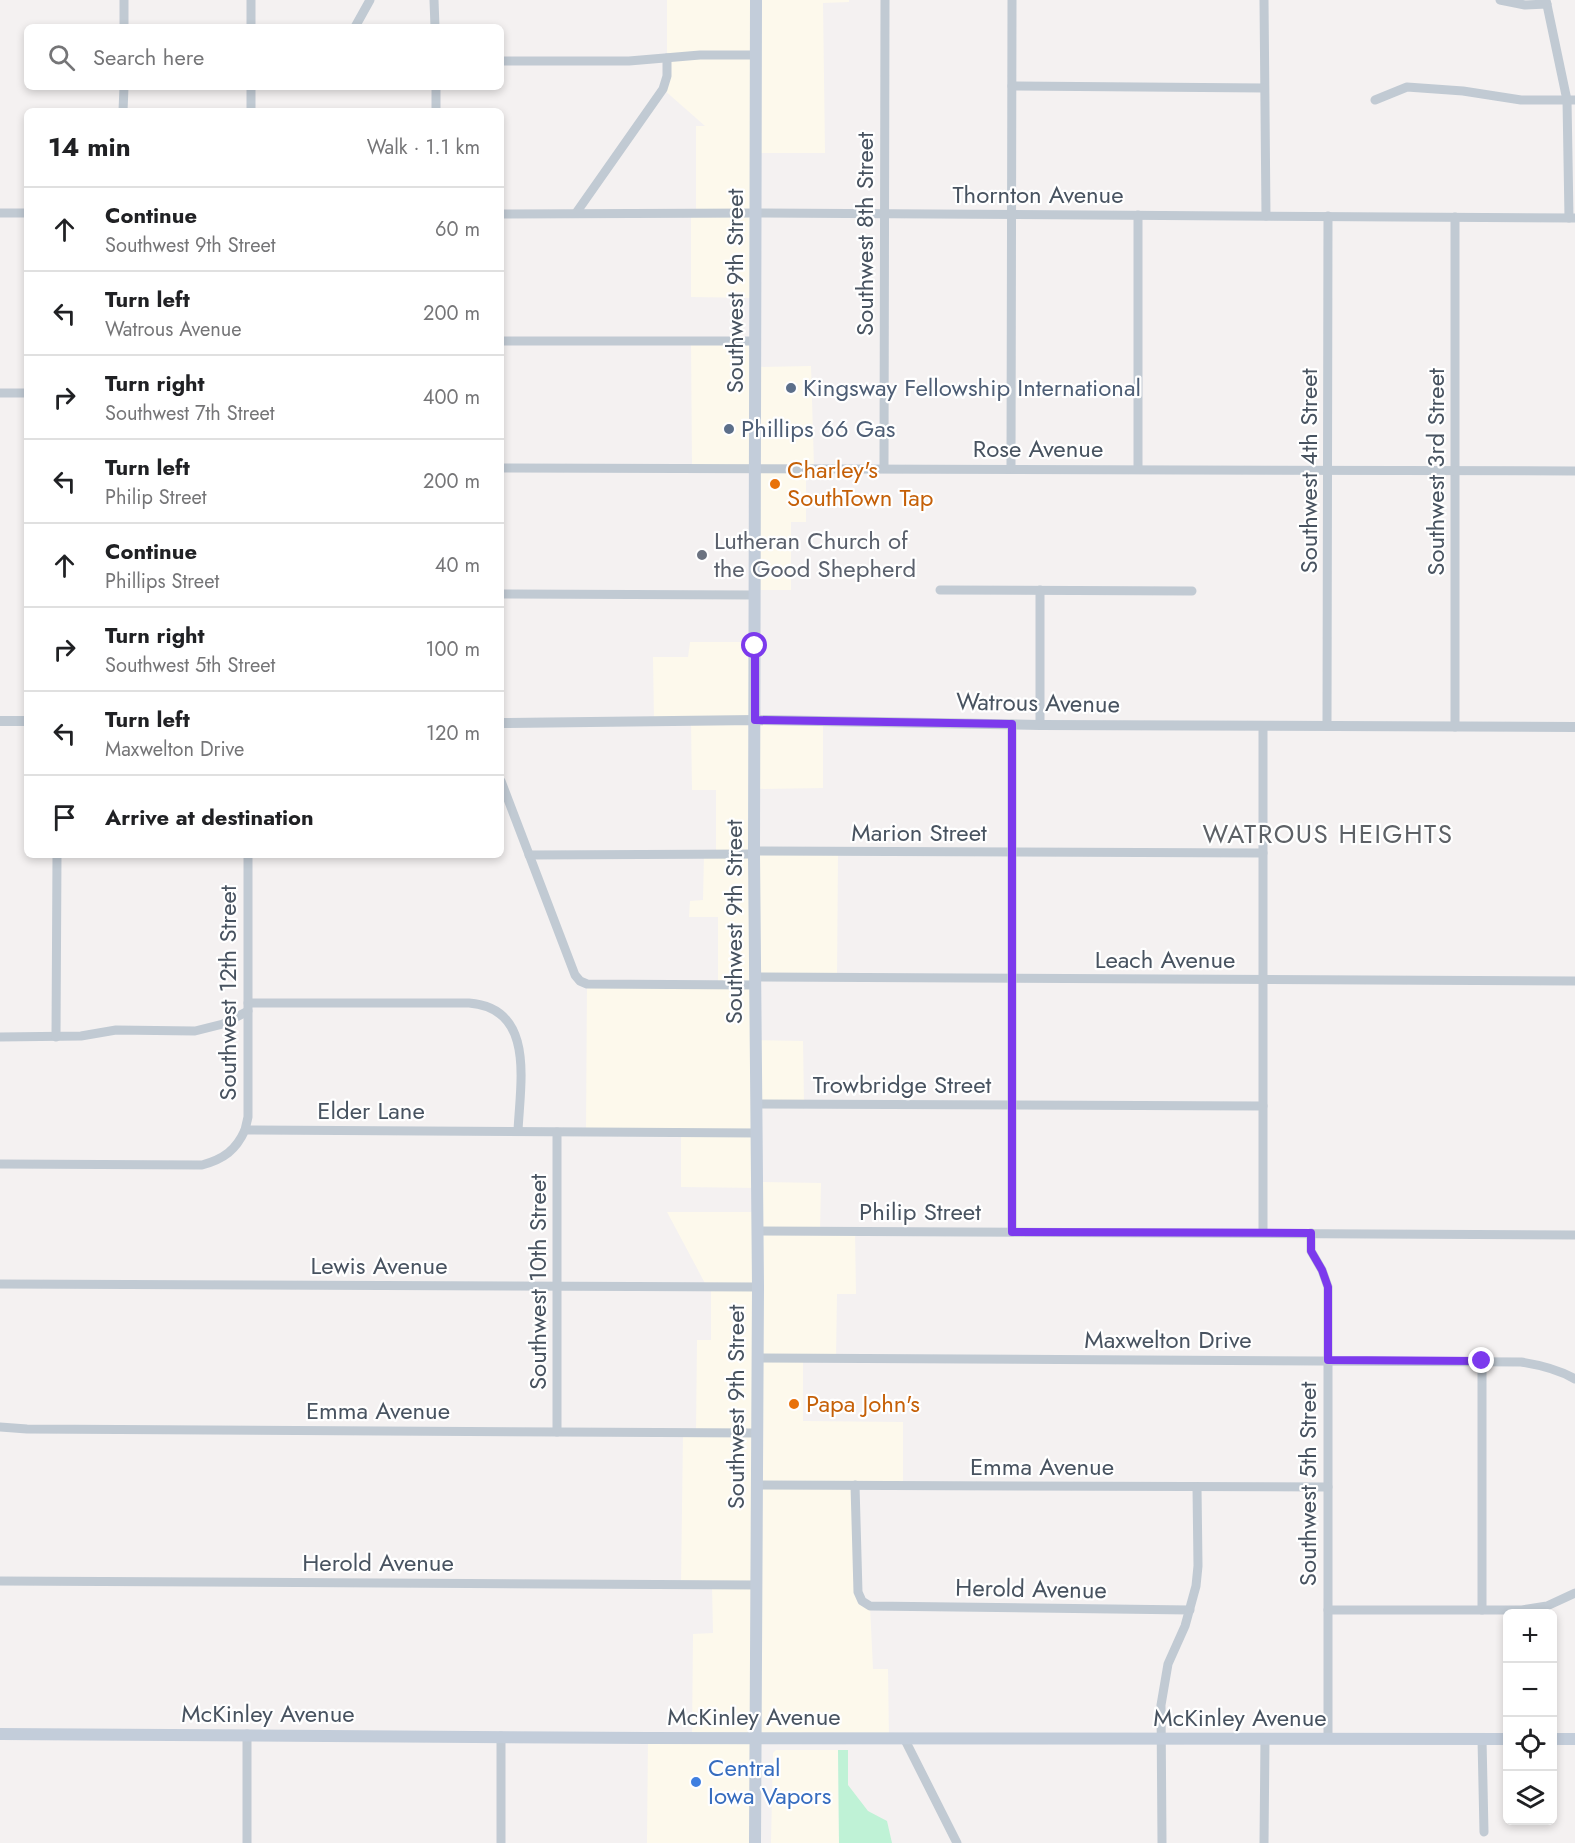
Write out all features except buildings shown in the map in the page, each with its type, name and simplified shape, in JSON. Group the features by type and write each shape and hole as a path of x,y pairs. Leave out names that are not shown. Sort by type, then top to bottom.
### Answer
{"main road":[{"name":"Southwest 9th Street","path":"755,1843 758,1287 754,853 756,0"},
{"name":"McKinley Avenue","path":"0,1734 1503,1739"},
{"path":"1557,1739 1575,1740"}],"street":[{"path":"124,0 124,24"},
{"path":"251,0 251,24"},
{"path":"357,24 370,0"},
{"path":"434,0 435,24"},
{"name":"Southwest 8th Street","path":"884,468 885,0"},
{"path":"1011,468 1012,0"},
{"path":"1264,0 1266,216"},
{"path":"1500,0 1525,5 1547,2 1571,100 1572,218"},
{"path":"504,61 629,61 700,55 756,55"},
{"path":"576,213 663,88 667,75 667,58"},
{"path":"1012,86 1264,88"},
{"path":"1375,100 1407,87 1463,91 1521,100 1571,100"},
{"path":"123,108 124,90"},
{"path":"251,90 251,108"},
{"path":"436,90 436,108"},
{"path":"0,213 24,213"},
{"name":"Thornton Avenue","path":"504,214 884,213 1572,218"},
{"path":"1138,215 1138,469"},
{"name":"Southwest 4th Street","path":"1327,726 1328,216"},
{"name":"Southwest 3rd Street","path":"1455,217 1455,727"},
{"path":"504,341 756,341"},
{"path":"0,393 24,393"},
{"name":"Rose Avenue","path":"504,468 1575,471"},
{"path":"940,590 1192,591"},
{"path":"1040,590 1040,725"},
{"path":"504,594 755,595"},
{"name":"Watrous Avenue","path":"504,723 755,720 1040,725 1575,727"},
{"path":"0,721 24,721"},
{"path":"1012,724 1012,1232"},
{"path":"1263,726 1263,1233"},
{"path":"504,789 530,855"},
{"name":"Marion Street","path":"530,855 1263,853"},
{"name":"Leach Avenue","path":"530,855 575,975 587,984 1012,979 1575,981"},
{"path":"56,1037 57,858"},
{"name":"Southwest 12th Street","path":"245,1130 248,1117 248,858"},
{"path":"0,1037 81,1036 116,1030 204,1029 223,1024 248,1007 483,1004 496,1009 514,1030 520,1063 518,1131"},
{"name":"Trowbridge Street","path":"756,1104 1263,1106"},
{"path":"0,1164 202,1165 217,1161 230,1153 240,1141 245,1130"},
{"name":"Elder Lane","path":"245,1130 757,1133"},
{"name":"Southwest 10th Street","path":"557,1132 557,1432"},
{"name":"Philip Street","path":"757,1231 1311,1233"},
{"path":"1311,1233 1575,1235"},
{"name":"Southwest 5th Street","path":"1311,1233 1311,1251 1322,1270 1328,1287 1328,1739"},
{"name":"Lewis Avenue","path":"0,1284 758,1287"},
{"name":"Maxwelton Drive","path":"757,1358 1521,1362 1541,1365 1575,1380"},
{"path":"1482,1361 1482,1610"},
{"name":"Emma Avenue","path":"0,1427 757,1433"},
{"name":"Emma Avenue","path":"756,1485 1328,1487"},
{"name":"Herold Avenue","path":"855,1485 858,1592 862,1601 870,1606 1190,1610"},
{"path":"1162,1843 1161,1705 1164,1677 1190,1610 1198,1566 1197,1487"},
{"name":"Herold Avenue","path":"0,1581 756,1585"},
{"path":"1328,1610 1530,1609 1547,1606 1575,1593"},
{"path":"247,1734 247,1843"},
{"path":"501,1736 501,1843"},
{"path":"904,1738 957,1843"},
{"path":"1264,1843 1265,1739"},
{"path":"1482,1739 1484,1832"}],"shaded area":[{"path":"667,0 849,0 849,2 823,3 825,153 757,153 756,298 691,297 691,213 696,212 696,126 705,126 663,89 667,75"},
{"path":"691,341 756,341 756,367 811,366 814,467 806,468 806,522 791,522 791,590 755,590 755,467 692,467"},
{"path":"690,642 755,642 755,720 823,721 823,788 755,789 754,851 838,852 837,978 756,977 756,1040 803,1041 804,1104 757,1104 757,1182 821,1183 820,1231 855,1231 856,1294 837,1294 836,1358 803,1358 803,1421 903,1422 903,1486 855,1485 858,1592 870,1606 873,1669 888,1669 889,1738 756,1738 755,1843 647,1843 648,1738 692,1738 693,1634 713,1633 712,1585 681,1584 683,1433 696,1432 697,1340 711,1340 711,1287 707,1287 667,1212 757,1212 757,1188 681,1187 681,1133 586,1132 587,984 718,984 718,917 689,917 690,901 703,900 704,854 716,854 716,790 692,790 691,721 654,721 653,657 688,657"},
{"path":"776,1750 838,1750 839,1843 771,1843 773,1753"}],"green space":[{"path":"838,1750 848,1750 848,1785 868,1811 887,1821 892,1843 839,1843"}],"place":[{"name":"Kingsway Fellowship International","path":"791,388"},
{"name":"Phillips 66 Gas","path":"729,429"},
{"name":"Charley's SouthTown Tap","path":"775,484"},
{"name":"Lutheran Church of the Good Shepherd","path":"702,555"},
{"name":"Papa John's","path":"794,1404"},
{"name":"Central Iowa Vapors","path":"696,1782"}],"district":[{"name":"WATROUS HEIGHTS","path":"1328,834"}],"route":[{"path":"755,646 755,720 1012,724 1012,1232 1311,1233 1311,1251 1322,1270 1328,1287 1328,1360 1482,1361"}]}
